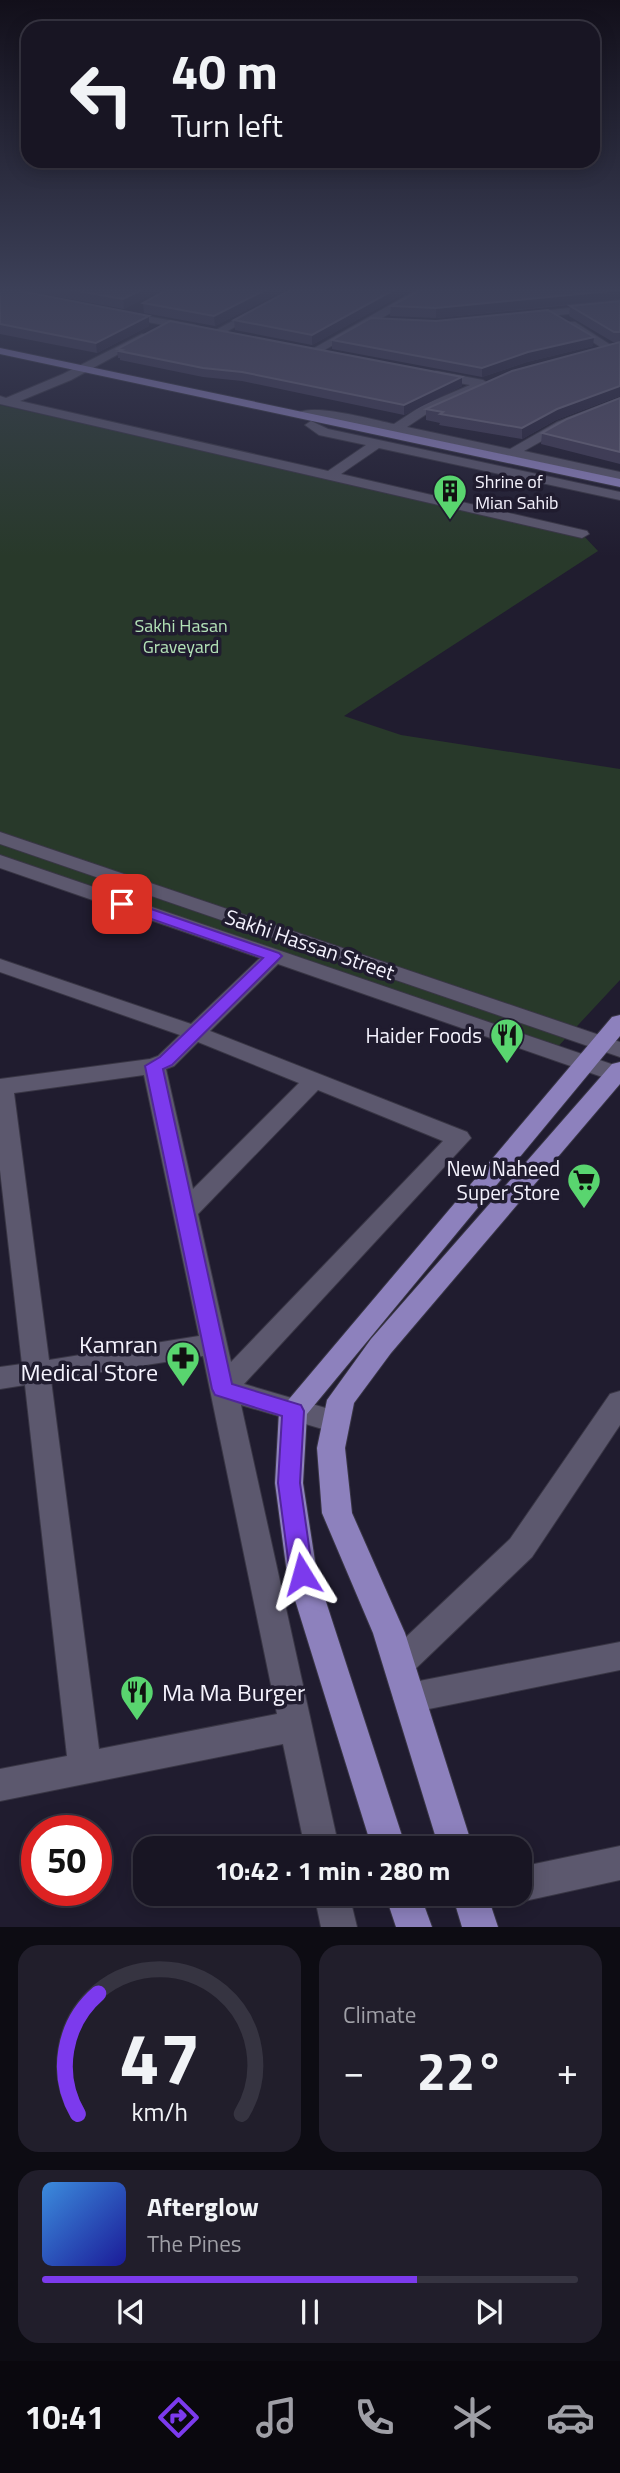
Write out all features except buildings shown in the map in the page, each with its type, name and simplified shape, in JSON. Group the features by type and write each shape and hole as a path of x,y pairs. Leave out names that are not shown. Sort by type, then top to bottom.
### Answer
{"main road":[{"path":"67,377 307,419"},
{"path":"123,377 620,494"},
{"path":"347,428 620,483"},
{"path":"452,1836 389,1633 337,1513 331,1448 336,1422 341,1400 381,1346 608,1060 620,1022"},
{"path":"385,1836 302,1574 289,1483 293,1411 608,1060"},
{"path":"407,1906 414,1927"}],"street":[{"path":"4,401 67,377"},
{"path":"444,377 482,384"},
{"path":"396,428 427,408 495,380"},
{"path":"4,401 582,534"},
{"path":"512,453 561,425 620,401"},
{"path":"307,419 328,415 620,477"},
{"path":"307,419 324,432 620,494"},
{"path":"330,475 376,444"},
{"name":"Sakhi Hassan Street","path":"0,838 608,1060"},
{"name":"Sakhi Hassan Street","path":"0,861 274,956 608,1060"},
{"path":"85,1768 1,1087 154,1066 166,1061 274,956"},
{"path":"0,965 196,1033 459,1138 223,1389"},
{"path":"154,1066 319,1836"},
{"path":"185,1212 315,1080"},
{"path":"0,1378 214,1345"},
{"path":"223,1389 336,1422"},
{"path":"399,1664 521,1548 620,1402"},
{"path":"409,1698 620,1656"},
{"path":"0,1785 296,1726"},
{"path":"532,1881 620,1863"},
{"path":"335,1906 339,1927"}],"green space":[{"name":"Sakhi Hasan Graveyard","path":"0,405 582,534 598,551 344,716 401,735 620,769 620,980 552,1053 0,861"}],"place":[{"name":"Shrine of Mian Sahib","path":"450,521"},
{"name":"Haider Foods","path":"507,1065"},
{"name":"New Naheed Super Store","path":"584,1210"},
{"name":"Kamran Medical Store","path":"183,1388"},
{"name":"Ma Ma Burger","path":"137,1722"}],"route":[{"path":"122,904 274,956 166,1061 154,1066 223,1389 293,1411 289,1483 302,1574"}]}
